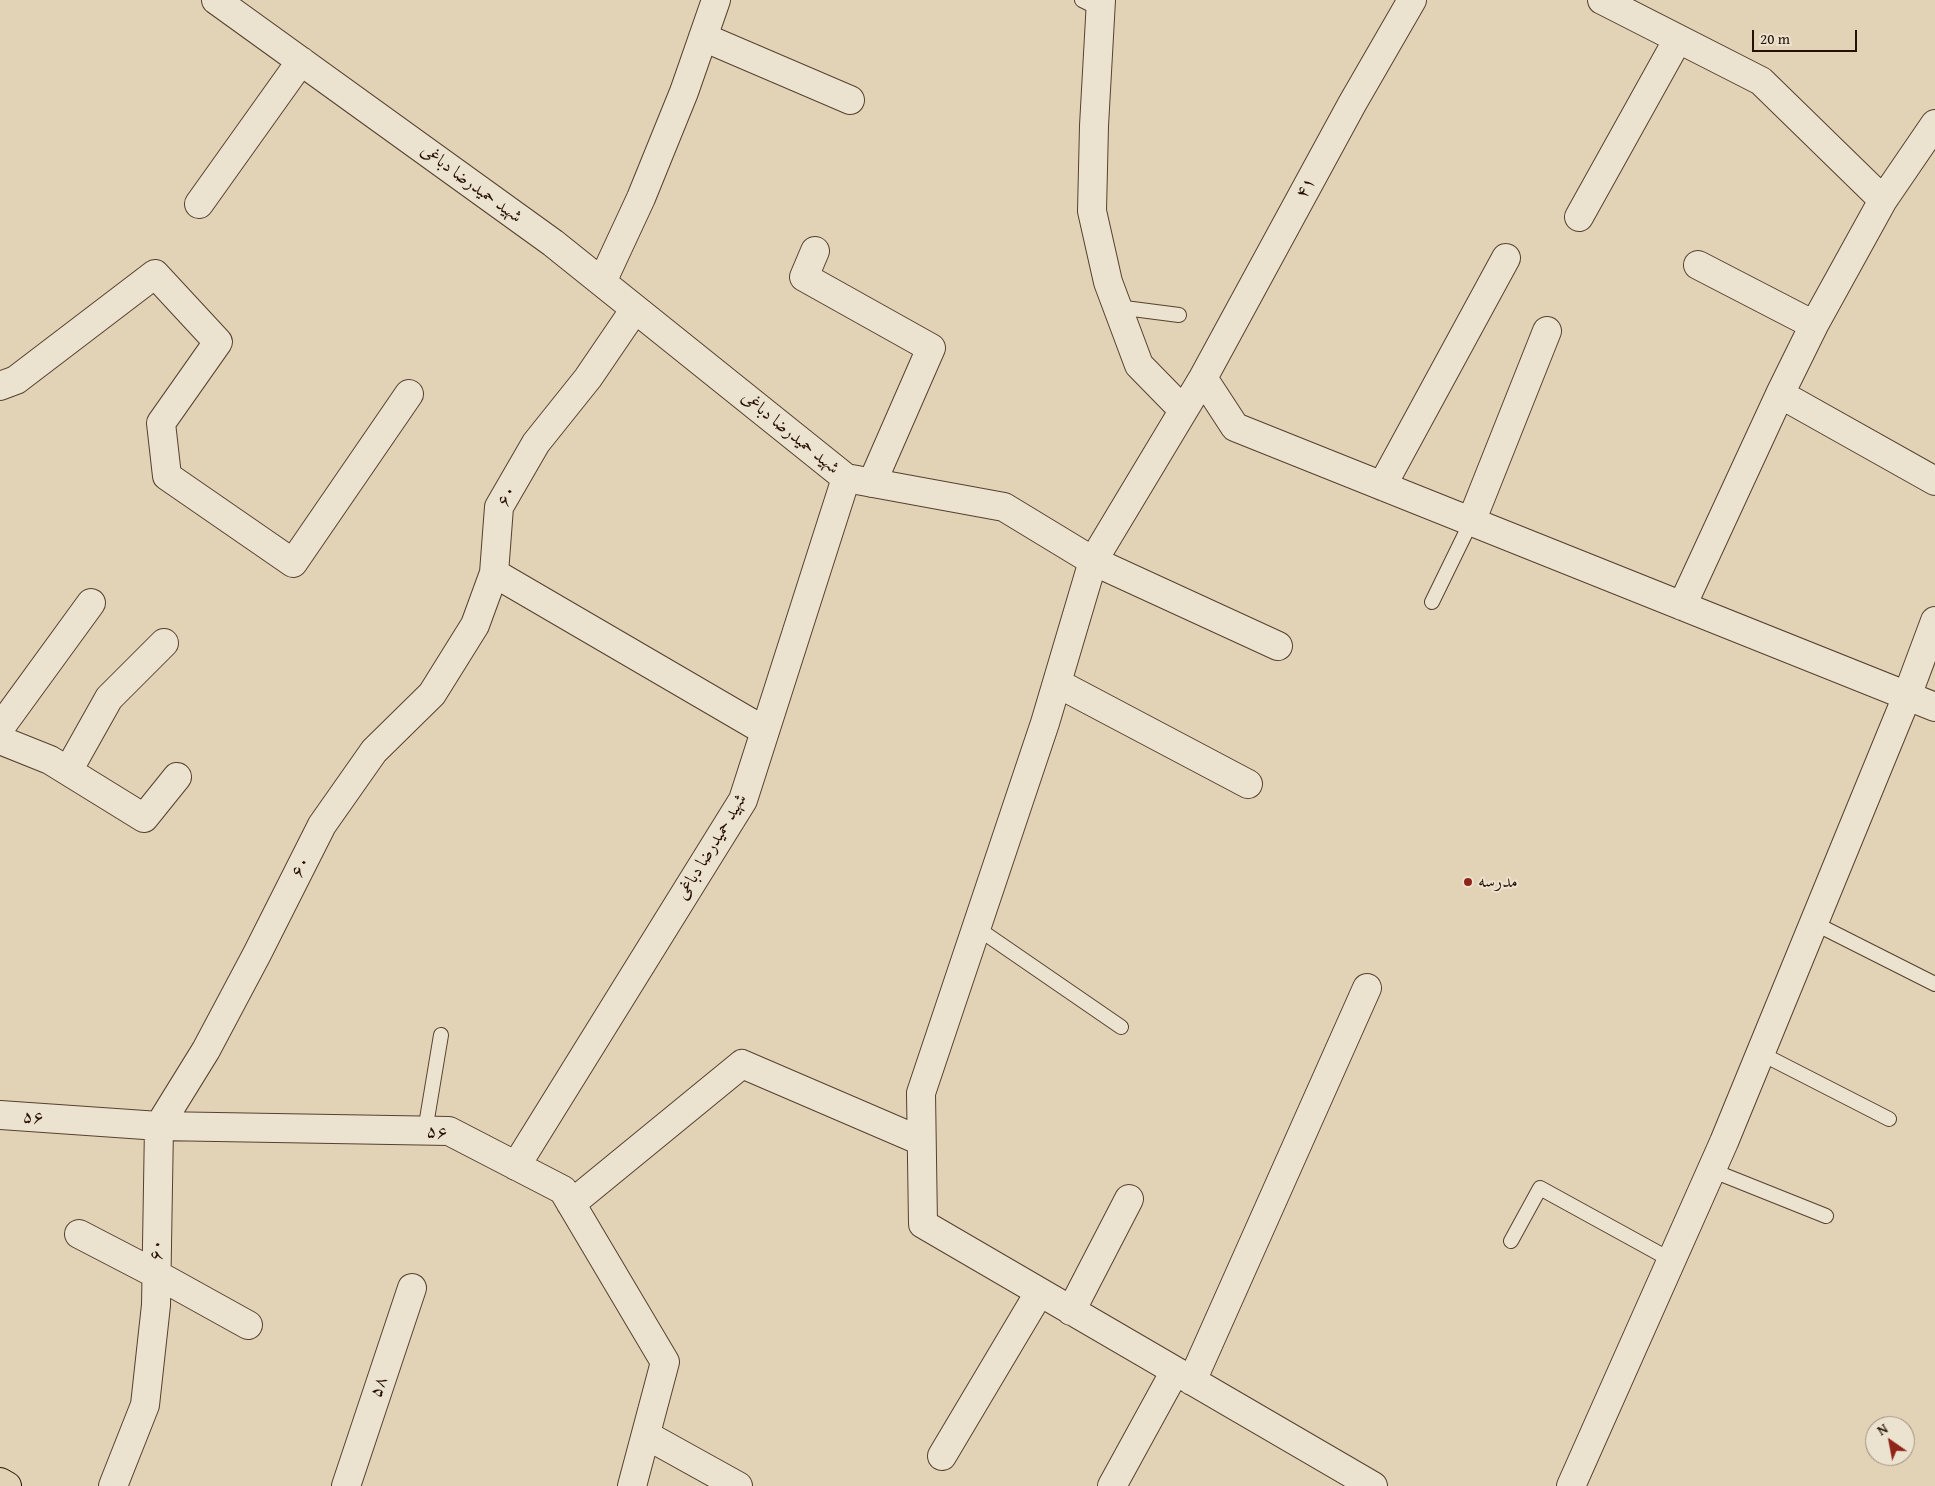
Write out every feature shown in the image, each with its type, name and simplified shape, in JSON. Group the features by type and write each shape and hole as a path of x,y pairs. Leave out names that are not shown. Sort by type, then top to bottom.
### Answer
{"main road":[{"path":"0,1482 7,1486"}],"street":[{"name":"شهید حمیدرضا دباغی","path":"216,0 553,243 635,309 859,480 765,730 743,800 516,1166"},
{"path":"602,282 641,198 684,92 716,0"},
{"name":"۴۱","path":"1040,1292 922,1224 921,1093 1057,683 1093,561 1203,378 1352,104 1412,0"},
{"path":"1602,0 1761,81 1883,200"},
{"path":"1094,3 1092,211 1108,282 1139,365 1184,410"},
{"path":"704,37 850,100"},
{"path":"1579,217 1678,39"},
{"path":"199,204 301,61"},
{"path":"1682,606 1814,325 1883,200 1935,124"},
{"path":"815,251 804,277 931,348 859,480 1004,507 1093,561 1278,646"},
{"path":"1382,486 1506,258"},
{"path":"1698,265 1814,325"},
{"path":"0,386 16,380 155,274 218,342 161,423 167,476 293,563 409,394"},
{"name":"۶۰","path":"113,1486 146,1405 156,1305 159,1126 206,1050 322,825 374,750 432,694 475,625 494,573 499,507 536,443 588,378 635,309"},
{"path":"1472,522 1547,331"},
{"path":"1203,378 1235,427 1935,707"},
{"path":"1780,394 1935,481"},
{"path":"494,573 765,730"},
{"path":"0,728 91,603"},
{"path":"1571,1486 1711,1170 1908,696 1935,621"},
{"path":"68,771 109,698 164,643"},
{"path":"1057,683 1248,784"},
{"path":"0,740 50,760 144,818 177,777"},
{"path":"1112,1486 1184,1376 1367,988"},
{"path":"571,1204 742,1064 921,1141"},
{"name":"۵۶","path":"0,1116 159,1126 450,1131 563,1190 664,1362 632,1486"},
{"path":"1071,1311 1129,1199"},
{"path":"79,1234 248,1325"},
{"name":"۵۸","path":"346,1486 412,1288"},
{"path":"942,1456 1040,1292 1373,1486"},
{"path":"646,1435 738,1486"}],"lane":[{"path":"1117,308 1179,315"},
{"path":"1432,602 1472,522"},
{"path":"1814,923 1935,984"},
{"path":"977,928 1121,1027"},
{"path":"424,1131 441,1035"},
{"path":"1760,1053 1889,1119"},
{"path":"1711,1170 1826,1216"},
{"path":"1511,1241 1540,1188 1671,1260"}],"place":[{"name":"مدرسه","path":"1468,882"}]}
